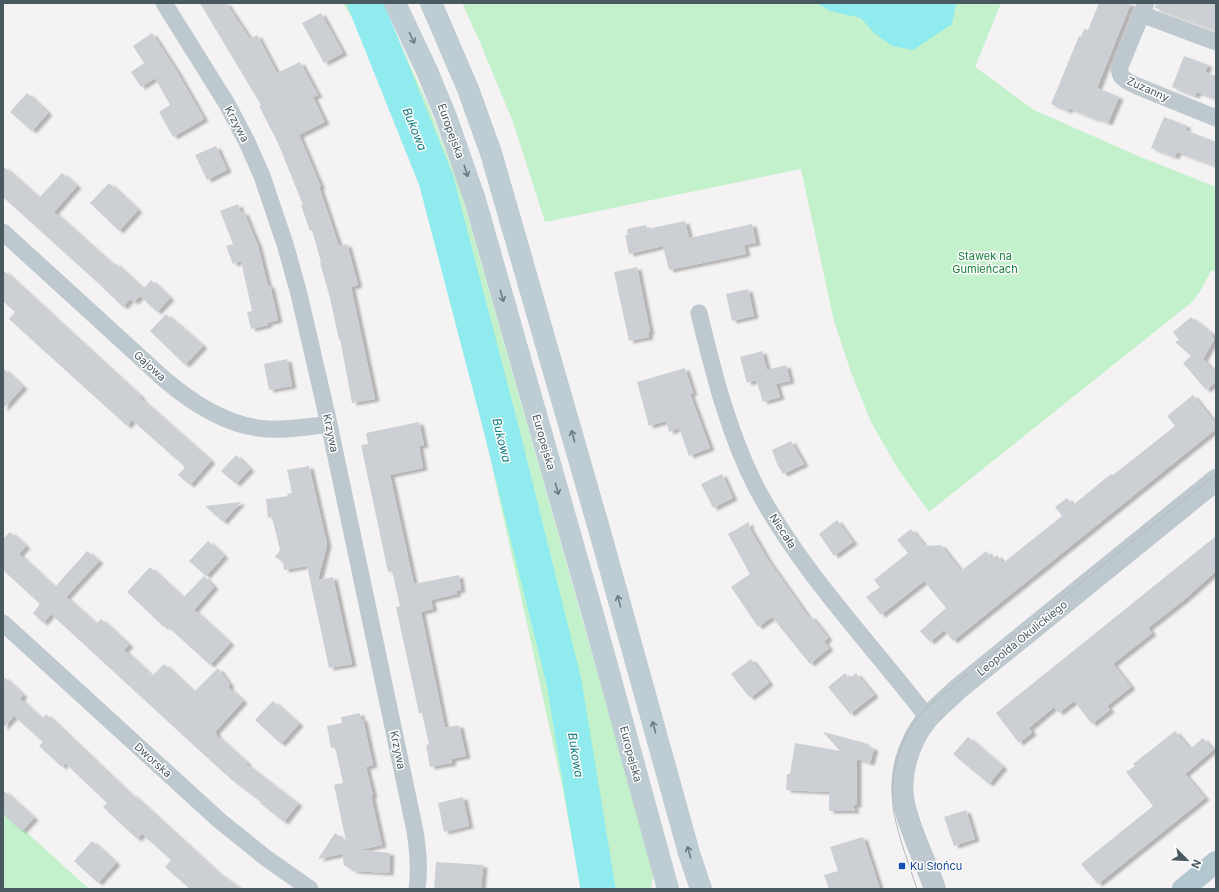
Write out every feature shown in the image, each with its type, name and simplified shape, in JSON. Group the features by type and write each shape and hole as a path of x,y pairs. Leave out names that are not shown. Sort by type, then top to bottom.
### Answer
{"main road":[{"name":"Europejska","path":"395,3 437,93 455,140 475,200 595,622 668,889"},
{"path":"431,3 468,89 491,153 600,532 689,853 701,889"},
{"path":"1183,889 1216,862"}],"street":[{"name":"Krzywa","path":"164,3 227,104 247,142 274,208 299,294 329,424 415,831 419,874 416,889"},
{"name":"Zuzanny","path":"1216,42 1144,9 1119,69 1121,76 1127,81 1216,118"},
{"name":"Gajowa","path":"3,232 164,379 181,393 207,409 254,428 292,429 329,424"},
{"name":"Niecała","path":"699,313 719,391 740,450 755,484 776,521 817,580 928,718"},
{"name":"Leopolda Okulickiego","path":"935,889 904,806 902,786 903,775 910,747 928,718 958,689 1216,480"},
{"name":"Dworska","path":"3,623 220,821 266,858 310,889"},
{"name":"Leopolda Okulickiego","path":"915,837 922,889"}],"green space":[{"path":"343,3 379,3 394,29 429,107 461,192 604,696 653,875 651,889 581,889 562,785 466,349 404,122 384,71"},
{"name":"Stawek na Gumieńcach","path":"462,3 1001,3 975,67 1034,110 1138,156 1216,187 1216,267 1214,271 1211,271 1201,290 1192,302 929,512 898,469 871,422 851,372 834,321 801,169 545,222 513,122"},
{"path":"3,811 89,889 3,889"}],"water":[{"path":"817,3 956,3 952,24 913,50 892,46 874,33 861,18 830,11"}],"building":[{"path":"200,3 226,3 250,39 257,35 277,73 300,62 318,95 313,97 325,122 299,135 321,187 319,187 339,246 347,244 358,285 351,287 375,399 352,403 340,339 339,340 330,298 312,230 310,231 301,205 303,205 278,143 259,106 261,105"},
{"path":"1099,3 1131,3 1097,88 1119,97 1108,123 1069,108 1068,111 1051,104 1079,36 1081,37 1084,29 1088,30"},
{"path":"1156,3 1216,3 1216,31 1155,8"},
{"path":"321,13 343,53 324,63 302,23"},
{"path":"152,33 176,70 204,119 173,137 159,112 170,105 155,78 141,87 131,72 144,63 133,46"},
{"path":"1184,56 1208,65 1205,72 1216,76 1216,99 1197,92 1195,96 1172,87"},
{"path":"27,93 48,113 32,131 10,112"},
{"path":"1164,117 1187,126 1185,130 1216,142 1216,166 1177,152 1175,157 1151,148"},
{"path":"216,146 227,170 207,180 195,155"},
{"path":"3,166 39,198 62,173 77,186 54,212 113,265 115,263 143,289 151,280 170,298 157,312 140,296 134,302 130,299 123,307 3,197"},
{"path":"109,183 138,210 119,231 90,203"},
{"path":"238,204 241,213 244,212 258,246 268,286 270,285 278,320 267,323 268,325 251,329 247,312 252,311 241,261 233,264 226,246 233,244 220,211"},
{"path":"685,221 689,238 752,224 756,243 744,245 746,254 669,270 663,246 629,254 625,235 628,235 627,229 646,225 647,229"},
{"path":"637,267 650,332 648,332 649,337 629,341 614,272"},
{"path":"3,270 141,397 140,398 211,461 190,485 178,475 185,467 132,420 127,426 9,319 15,312 3,301"},
{"path":"748,289 754,316 732,321 726,294"},
{"path":"166,314 203,346 185,365 150,331"},
{"path":"1191,317 1211,333 1214,340 1203,359 1216,374 1216,382 1206,390 1183,363 1191,356 1175,342 1179,340 1173,332"},
{"path":"762,351 767,370 786,365 790,381 776,384 780,397 763,402 756,380 747,383 740,357"},
{"path":"287,359 292,386 269,390 264,364"},
{"path":"3,368 23,387 3,409"},
{"path":"685,368 693,393 690,394 710,448 689,456 679,428 669,432 666,421 649,426 637,382"},
{"path":"1193,395 1216,424 1216,429 953,641 944,630 930,642 920,631 946,608 924,581 881,615 866,597 880,587 874,580 908,553 897,540 911,529 925,546 941,545 961,571 986,551 992,559 997,555 1003,563 1062,516 1055,507 1067,498 1073,505 1111,474 1113,475 1175,426 1167,416"},
{"path":"419,422 424,445 419,446 423,468 390,475 414,584 459,575 461,590 456,591 457,594 431,600 433,609 421,612 445,728 459,725 466,756 451,759 452,763 430,767 426,745 429,744 422,713 419,713 396,607 400,606 392,571 388,572 361,445 368,444 366,433"},
{"path":"791,441 804,464 783,474 777,464 772,450"},
{"path":"236,455 250,469 236,484 221,471"},
{"path":"309,466 327,544 318,580 333,577 352,664 329,668 307,566 284,570 283,562 275,557 280,550 272,517 268,518 266,499 288,496 287,494 292,493 287,470"},
{"path":"722,474 733,498 713,508 701,484"},
{"path":"241,502 223,522 205,506"},
{"path":"837,520 853,542 834,556 819,534"},
{"path":"749,522 749,527 768,560 809,618 811,616 828,638 824,642 829,648 810,664 772,617 758,627 731,587 750,574 728,534"},
{"path":"10,532 26,546 19,554 54,587 87,551 99,561 66,597 96,624 101,619 129,645 124,650 152,676 164,664 194,692 218,668 230,685 228,687 243,701 215,732 217,734 216,735 247,763 246,764 298,804 284,822 232,780 51,614 43,623 33,613 40,604 3,570 3,539"},
{"path":"1216,536 1216,571 1185,599 1148,628 1152,633 1113,664 1131,687 1107,706 1110,710 1092,724 1074,701 1059,713 1054,707 1029,728 1032,733 1019,743 996,713"},
{"path":"208,541 224,556 206,576 189,561"},
{"path":"150,567 183,598 204,576 214,587 194,610 230,643 210,665 166,625 164,627 127,592"},
{"path":"751,659 769,683 750,698 731,674"},
{"path":"845,673 849,679 856,673 874,695 850,714 828,687"},
{"path":"3,676 23,695 20,699 42,719 46,714 131,795 132,794 216,871 241,889 190,889 165,867 171,860 142,834 137,839 103,807 107,803 65,763 62,767 39,746 43,742 14,716 3,728"},
{"path":"273,701 299,724 281,744 255,720"},
{"path":"360,713 361,719 363,719 373,765 366,767 382,845 360,850 390,853 389,873 354,871 344,865 342,854 318,859 335,833 346,841 334,785 343,783 335,747 331,748 327,726 342,723 341,717"},
{"path":"1175,731 1190,749 1203,738 1213,750 1185,774 1205,798 1098,884 1081,864 1153,806 1126,772 1135,766 1133,764"},
{"path":"823,732 865,743 865,746 874,748 870,763 857,759 857,805 853,805 855,811 829,811 829,792 786,790 787,774 790,774 795,743 840,751"},
{"path":"968,737 1003,767 989,784 953,754"},
{"path":"3,790 34,818 22,831 3,814"},
{"path":"463,797 469,826 444,832 438,803"},
{"path":"966,810 975,839 954,846 944,817"},
{"path":"863,837 880,889 829,889 824,875 838,871 830,847"},
{"path":"92,841 116,863 98,883 74,861"},
{"path":"436,862 483,865 481,889 434,889"}],"waterway":[{"name":"Bukowa","path":"365,3 436,180 502,432 564,682 598,889"}],"tram line":[{"path":"917,889 904,851 892,800 892,787 896,761 912,725 922,712 940,696 1216,474"}],"place":[{"name":"Ku Słońcu","path":"902,866"}]}
